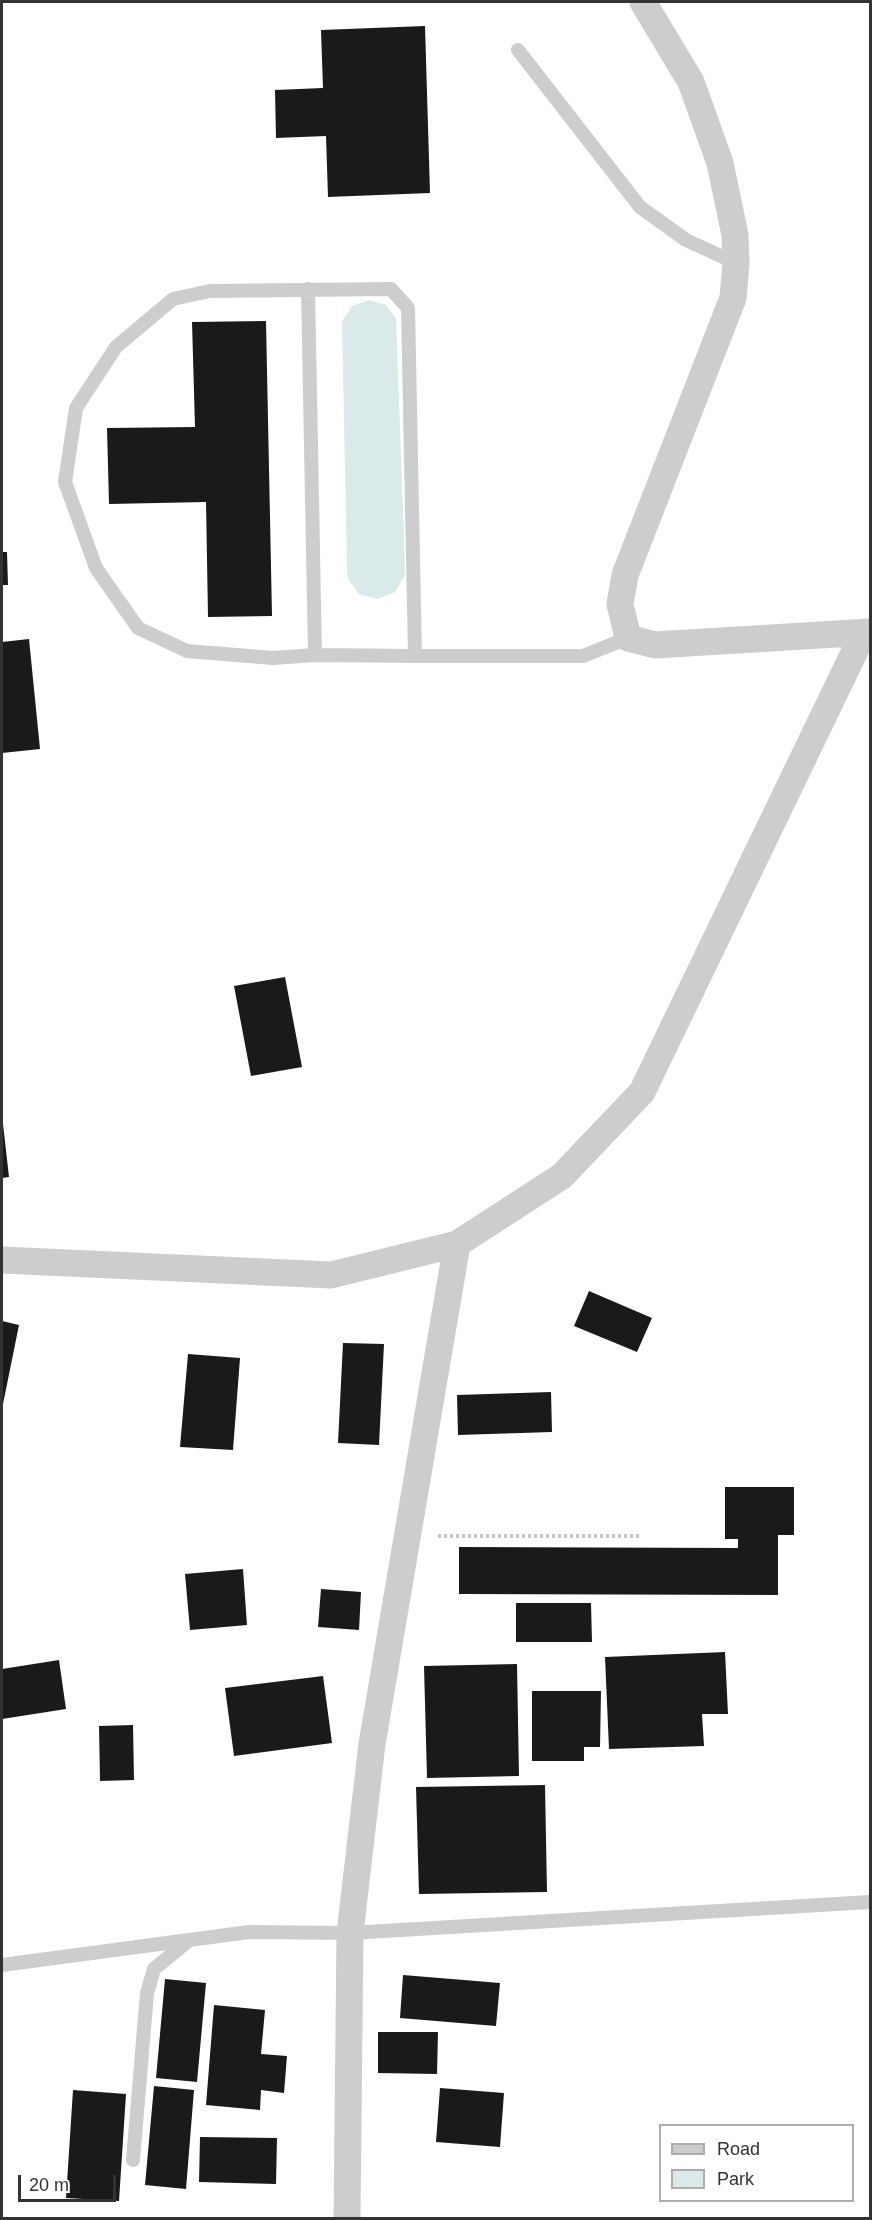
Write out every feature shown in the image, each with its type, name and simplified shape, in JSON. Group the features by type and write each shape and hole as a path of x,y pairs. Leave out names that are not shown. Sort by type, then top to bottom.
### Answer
{"street":[{"path":"2,1260 331,1275 457,1245 561,1176 642,1092 867,632 655,645 628,638 620,604 625,575 733,298 736,263 735,235 720,163 691,82 643,2"},
{"path":"347,2218 350,1932 372,1744 457,1245"}],"lane":[{"path":"518,50 640,207 686,240 736,263"},
{"path":"308,289 315,655"},
{"path":"415,656 408,308 391,289 210,291 173,300 116,347 76,408 65,482 96,568 138,628 187,651 273,658 315,655 415,656 583,656 628,638"},
{"path":"2,1965 249,1932 350,1932 870,1902"},
{"path":"133,2160 147,1993 154,1969 190,1940"}],"path":[{"path":"407,1536 640,1536"}],"green space":[{"path":"369,300 386,305 396,319 405,565 405,575 395,592 377,599 359,594 348,579 347,569 342,322 352,306"}],"building":[{"path":"425,26 430,193 328,197 326,136 276,138 275,90 323,88 321,30"},
{"path":"266,321 272,616 208,617 206,502 109,504 107,428 195,427 192,322"},
{"path":"2,552 7,552 8,585 2,585"},
{"path":"29,639 40,749 2,753 2,642"},
{"path":"285,977 302,1067 251,1076 234,986"},
{"path":"2,1115 9,1177 2,1178"},
{"path":"589,1291 652,1318 637,1352 574,1326"},
{"path":"2,1321 19,1325 3,1404 2,1404"},
{"path":"343,1343 384,1344 379,1445 338,1443"},
{"path":"188,1354 240,1358 233,1450 180,1447"},
{"path":"551,1392 552,1432 458,1435 457,1395"},
{"path":"725,1487 794,1487 794,1535 778,1535 778,1595 459,1594 459,1547 738,1548 738,1539 725,1539"},
{"path":"243,1569 247,1625 190,1630 185,1574"},
{"path":"321,1589 361,1592 359,1630 318,1627"},
{"path":"516,1603 591,1603 592,1642 516,1642"},
{"path":"725,1652 728,1714 702,1714 704,1746 609,1749 605,1657"},
{"path":"59,1660 66,1709 2,1719 2,1669"},
{"path":"517,1664 519,1776 427,1778 424,1666"},
{"path":"323,1676 332,1743 234,1756 225,1688"},
{"path":"532,1691 601,1691 600,1747 584,1747 584,1761 532,1761"},
{"path":"133,1725 134,1780 100,1781 99,1726"},
{"path":"545,1785 547,1892 419,1894 416,1787"},
{"path":"403,1975 500,1983 496,2026 400,2018"},
{"path":"165,1979 206,1983 197,2082 156,2078"},
{"path":"214,2005 265,2010 261,2054 287,2056 284,2093 261,2090 260,2110 206,2105"},
{"path":"378,2032 438,2032 437,2074 378,2073"},
{"path":"154,2086 194,2090 186,2189 145,2185"},
{"path":"440,2088 504,2093 500,2147 436,2142"},
{"path":"73,2090 126,2094 119,2201 66,2198"},
{"path":"200,2137 277,2138 276,2184 199,2182"}]}
